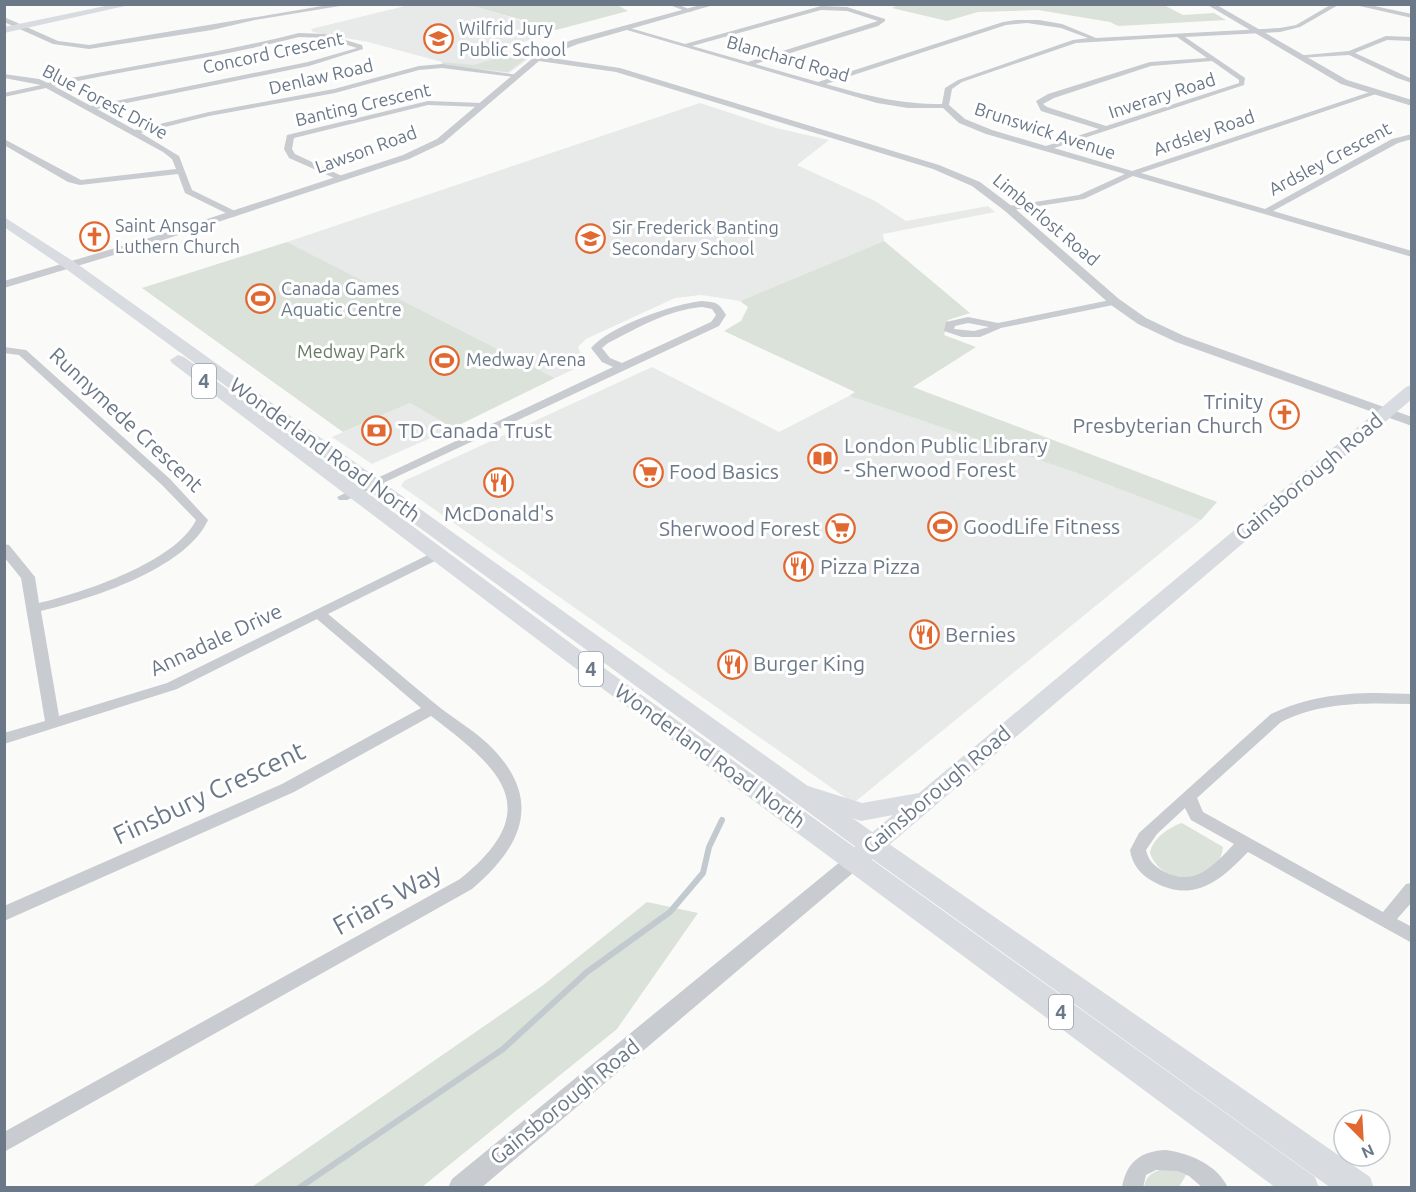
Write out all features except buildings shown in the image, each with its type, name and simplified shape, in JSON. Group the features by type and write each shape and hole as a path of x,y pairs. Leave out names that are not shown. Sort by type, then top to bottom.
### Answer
{"main road":[{"path":"4,29 114,4"},
{"path":"18,26 130,4"},
{"name":"Wonderland Road North","path":"4,221 436,555 863,854 1202,1076 1358,1188"},
{"name":"Wonderland Road North","path":"4,235 63,268"},
{"name":"Gainsborough Road","path":"863,854 1412,390"},
{"name":"Wonderland Road North","path":"356,492 798,792 863,854 1303,1188"},
{"path":"798,792 854,812 873,812 924,801"}],"street":[{"path":"4,19 66,46 89,47 349,4"},
{"path":"670,4 690,10"},
{"name":"Lawson Road","path":"4,285 234,214 341,179 428,147 440,141 537,58 575,42 714,4"},
{"path":"1209,4 1344,82 1412,103"},
{"name":"Brunswick Avenue","path":"1131,174 974,127 945,106 949,88 960,81 1056,46 1094,39 1255,31 1298,26 1337,4"},
{"path":"1354,4 1412,16"},
{"path":"687,45 821,8 847,9 883,20 876,25 748,64"},
{"path":"819,84 1005,23 1024,21 1056,25 1084,32 1094,39"},
{"name":"Blanchard Road","path":"623,28 893,105 945,106"},
{"name":"Concord Crescent","path":"48,86 119,70 249,48 299,35 325,36 360,46 360,50 309,64 171,90 87,109"},
{"name":"Inverary Road","path":"1045,149 1242,84 1243,79 1178,35"},
{"path":"1298,56 1350,53 1386,38 1412,39"},
{"path":"1350,53 1412,81"},
{"name":"Limberlost Road","path":"537,58 617,70 936,167 976,184 1009,209 1115,302 1142,321 1180,339 1412,422"},
{"path":"1107,129 1044,109 1039,103 1051,96 1150,64 1215,59"},
{"name":"Denlaw Road","path":"134,133 210,114 336,91 419,68 442,66 515,75"},
{"name":"Blue Forest Drive","path":"4,76 27,78 48,86 176,158 188,191 234,214"},
{"path":"4,95 48,86"},
{"name":"Ardsley Road","path":"1009,209 1081,197 1131,174 1373,92"},
{"name":"Banting Crescent","path":"341,179 292,156 288,149 290,137 428,103 481,105"},
{"name":"Ardsley Crescent","path":"1264,213 1395,141 1412,136"},
{"path":"4,141 80,183 180,171"},
{"name":"Ardsley Crescent","path":"1131,174 1412,254"},
{"path":"356,492 715,324 721,315 716,306 701,302 685,304 604,341 596,348 599,355 621,367"},
{"path":"998,326 1115,302"},
{"name":"Runnymede Crescent","path":"4,350 22,352 166,482 202,520 201,528 193,540 176,552 82,596 34,608"},
{"path":"4,548 28,577 53,725"},
{"name":"Annadale Drive","path":"4,739 172,686 320,615 436,555"},
{"name":"Friars Way","path":"4,1143 466,884 484,871 506,843 517,816 504,772 483,748 432,709 320,615"},
{"path":"1245,844 1210,878 1192,885 1177,885 1149,871 1141,860 1138,850 1143,838 1276,718 1291,709 1334,699 1412,699"},
{"name":"Finsbury Crescent","path":"4,914 288,788 432,709"},
{"path":"1188,797 1197,816 1412,936"},
{"name":"Gainsborough Road","path":"461,1188 863,854"},
{"path":"1386,921 1412,889"},
{"path":"1132,1188 1135,1172 1143,1164 1154,1159 1185,1163 1196,1169 1218,1188"}],"shaded area":[{"name":"Wilfrid Jury Public School","path":"467,4 554,31 502,50 532,56 509,73 441,65 442,62 368,42 313,32 311,29 409,5"},
{"name":"Sir Frederick Banting Secondary School","path":"700,103 776,128 829,140 797,165 875,201 906,221 988,206 995,212 883,234 884,241 740,301 701,295 675,298 586,339 578,347 585,364 555,378 287,242"},
{"path":"652,367 779,432 849,396 1077,473 1201,520 856,801 849,800 401,486 404,481"},
{"path":"410,403 453,428 372,464 332,437"}],"green space":[{"path":"900,4 1164,5 1183,15 1214,13 1226,20 1118,26 1110,22 1038,10 978,12 947,21 892,8"},
{"path":"470,5 617,5 628,11 556,30"},
{"path":"493,56 525,59 508,72 442,65 443,62 474,65 497,58"},
{"path":"884,241 970,313 948,320 944,335 976,347 913,387 1217,502 1201,520 1077,473 849,396 855,392 724,331 741,321 748,307 740,301"},
{"name":"Medway Park","path":"287,242 555,378 453,428 410,403 343,432 142,288"},
{"path":"1182,823 1223,847 1219,860 1212,869 1201,875 1177,877 1156,864 1150,853 1154,843 1162,834"},
{"path":"647,902 698,913 617,1029 422,1187 252,1187 542,986"},
{"path":"1170,1168 1186,1175 1179,1187 1144,1188 1147,1179 1153,1173"}],"waterway":[{"path":"299,1188 503,1049 587,972 670,912 703,873 709,847 722,820"}],"place":[{"name":"Wilfrid Jury Public School","path":"438,39"},
{"name":"Saint Ansgar Luthern Church","path":"94,236"},
{"name":"Sir Frederick Banting Secondary School","path":"591,238"},
{"name":"Canada Games Aquatic Centre","path":"260,299"},
{"name":"Medway Arena","path":"445,360"},
{"name":"Trinity Presbyterian Church","path":"1284,414"},
{"name":"TD Canada Trust","path":"377,431"},
{"name":"London Public Library - Sherwood Forest","path":"823,458"},
{"name":"Food Basics","path":"648,472"},
{"name":"McDonald's","path":"499,483"},
{"name":"GoodLife Fitness","path":"942,527"},
{"name":"Sherwood Forest","path":"841,529"},
{"name":"Pizza Pizza","path":"799,567"},
{"name":"Bernies","path":"924,635"},
{"name":"Burger King","path":"732,664"}]}
